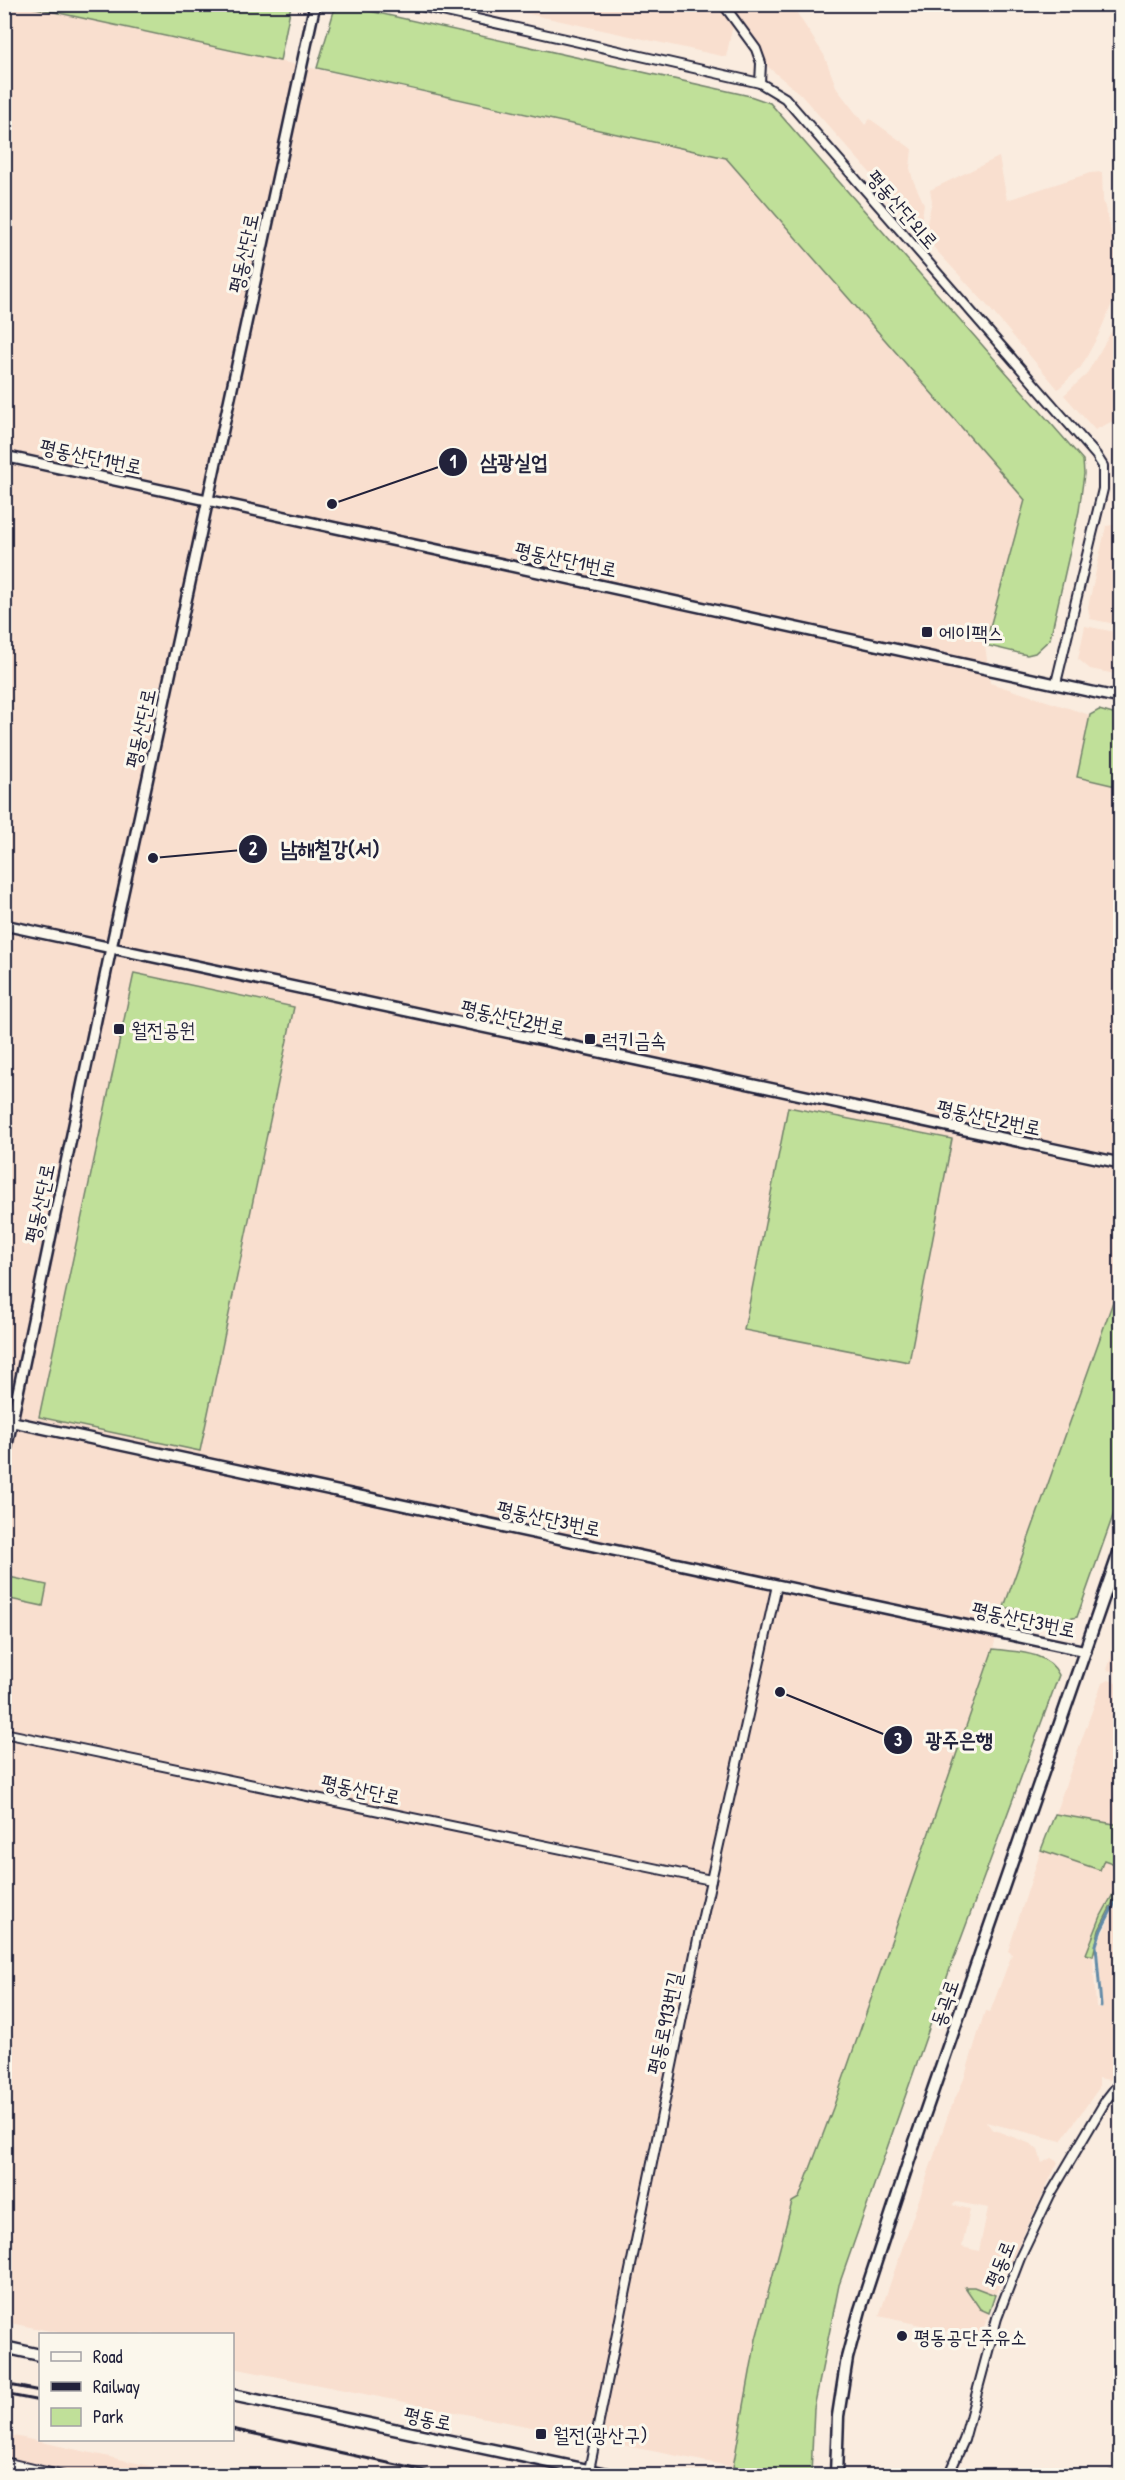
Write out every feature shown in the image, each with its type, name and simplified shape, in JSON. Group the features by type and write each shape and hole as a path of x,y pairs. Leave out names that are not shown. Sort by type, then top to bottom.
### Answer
{"main road":[{"name":"동곡로","path":"836,2475 838,2416 847,2358 860,2310 915,2142 1120,1550"},
{"path":"4,2348 39,2355"},
{"name":"평동로","path":"234,2395 589,2473 616,2475"}],"street":[{"name":"평동산단로","path":"4,1459 8,1421 315,4"},
{"name":"평동산단외로","path":"411,4 760,83 785,98 1104,466 1103,489 1056,683"},
{"path":"723,4 756,49 761,63 760,83"},
{"name":"평동산단1번로","path":"4,456 208,498 1120,698"},
{"name":"평동산단2번로","path":"4,925 1120,1163"},
{"name":"평동산단3번로","path":"8,1421 1086,1651"},
{"name":"평동로913번길","path":"589,2473 711,1880 777,1585"},
{"name":"평동산단로","path":"4,1732 711,1880"},
{"name":"평동로","path":"950,2475 964,2440 997,2318 1020,2258 1050,2195 1106,2100 1120,2082"},
{"path":"4,2462 63,2475"}],"shaded area":[{"path":"506,4 718,5 733,25 726,57 506,9"},
{"path":"4,5 22,5 726,158 1025,500 985,645 990,683 1090,715 1077,777 1120,787 1120,1282 1004,1607 993,1649 833,2108 799,2198 792,2202 756,2339 733,2467 234,2368 234,2333 60,2333 5,2322"},
{"path":"731,5 782,5 784,9 795,10 824,55 837,89 865,125 870,119 912,149 910,168 924,204 920,229 800,94 767,66 756,43"},
{"path":"999,157 1007,200 1090,173 1102,172 1103,200 1120,255 1120,285 1098,336 1081,367 1058,389 985,303 924,237 932,201 930,190"},
{"path":"1120,317 1120,421 1111,422 1095,430 1064,395 1086,375"},
{"path":"1120,524 1120,625 1090,619 1088,607 1106,526"},
{"path":"1085,626 1120,633 1120,675 1090,669 1078,659"},
{"path":"1120,1630 1120,1673 1107,1670"},
{"path":"1108,1680 1120,1683 1120,1825 1055,1814 1102,1683"},
{"path":"1041,1850 1100,1869 1104,1860 1120,1866 1120,1881 1101,1916 1086,1955 1093,1956 1096,2007 1102,2008 1098,1943 1120,1896 1120,2067 1110,2080 1099,2078 1099,2088 1061,2141 986,2122 992,2129 1031,2144 1038,2150 1042,2163 1051,2158 1058,2162 995,2295 966,2288 980,2309 989,2313 980,2338 879,2316 949,2112 964,2079 985,2011 990,2012 1012,1954 1008,1951","holes":["957,2202 988,2208 979,2251 962,2247 970,2209 952,2205"]},
{"path":"5,2434 191,2475 5,2475"}],"green space":[{"path":"291,4 280,61 22,5"},
{"path":"340,8 356,8 750,96 770,103 1083,460 1084,474 1079,511 1050,639 1035,653 1027,655 985,645 1025,500 726,158 317,68 334,11"},
{"path":"1099,710 1120,716 1120,787 1077,777 1090,715"},
{"path":"134,973 294,1007 200,1451 39,1417"},
{"path":"788,1107 952,1139 909,1362 744,1330"},
{"path":"1120,1282 1120,1496 1077,1617 1064,1620 1004,1607"},
{"path":"9,1577 47,1585 43,1606 5,1598"},
{"path":"993,1649 1021,1652 1039,1657 1054,1667 1059,1675 952,1963 839,2285 814,2408 811,2475 770,2475 733,2467 756,2339 792,2202 799,2198 833,2108"},
{"path":"1055,1814 1120,1825 1120,1866 1104,1860 1100,1870 1041,1850"},
{"path":"1120,1881 1120,1888 1099,1930 1093,1956 1086,1954 1101,1916"},
{"path":"965,2287 974,2287 995,2295 989,2313 980,2309"}],"waterway":[{"path":"494,8 495,4"},
{"path":"1101,2006 1096,1945 1120,1893"}],"railway":[{"path":"4,2384 39,2391"},
{"path":"4,2394 39,2401"},
{"path":"234,2429 448,2476"},
{"path":"1097,2476 1120,2469"}],"place":[{"name":"삼광실업","path":"332,504"},
{"name":"에이팩스","path":"927,632"},
{"name":"남해철강(서)","path":"153,858"},
{"name":"월전공원","path":"119,1029"},
{"name":"럭키금속","path":"590,1039"},
{"name":"광주은행","path":"780,1692"},
{"name":"평동공단주유소","path":"902,2336"},
{"name":"월전(광산구)","path":"541,2434"}]}
